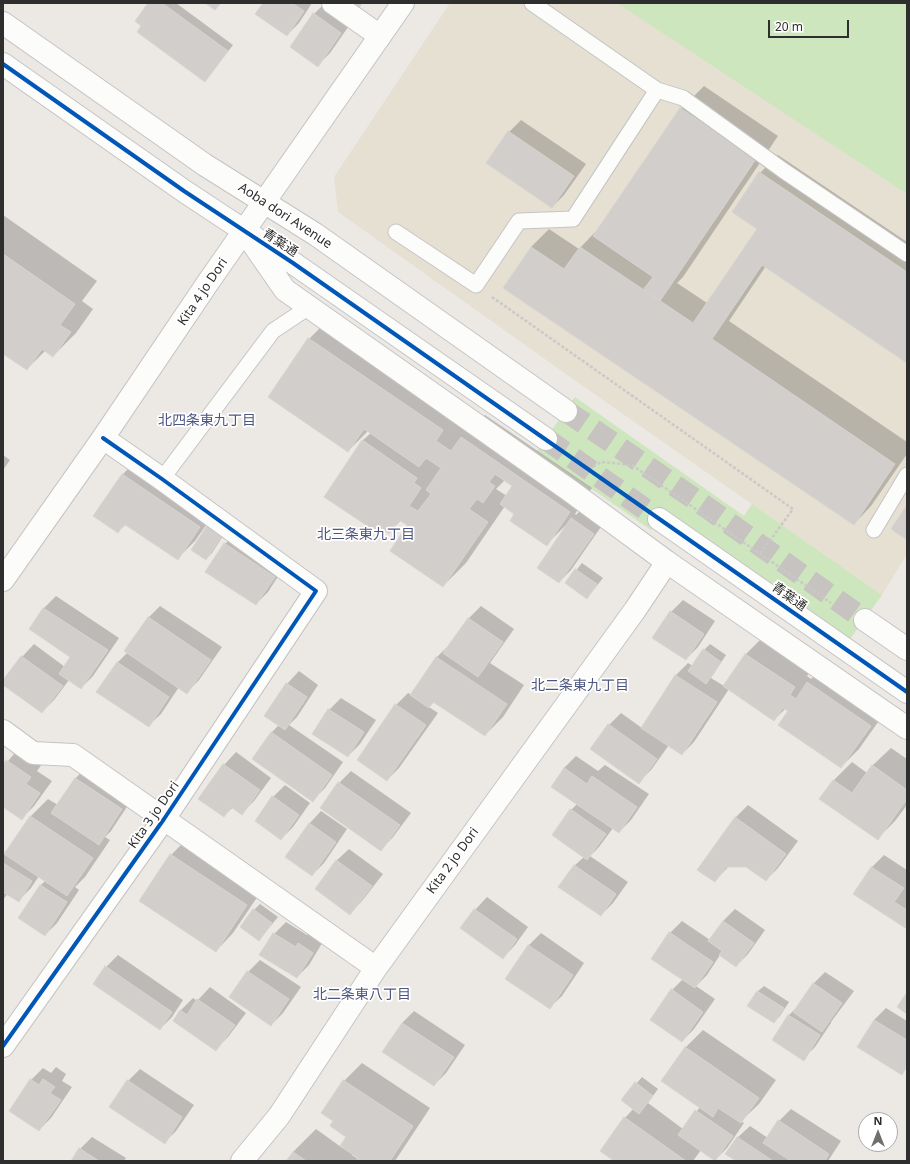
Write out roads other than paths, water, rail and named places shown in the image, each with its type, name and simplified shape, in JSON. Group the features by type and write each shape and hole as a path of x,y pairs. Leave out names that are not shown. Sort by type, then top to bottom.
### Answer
{"street":[{"path":"333,3 380,36"},
{"name":"Kita 4 jo Dori","path":"3,580 103,438 264,202 403,3"},
{"name":"Aoba dori Avenue","path":"3,23 205,165 314,234 566,411"},
{"name":"青葉通","path":"3,64 184,191 293,263 546,439"},
{"path":"244,231 285,290 569,490 667,562 907,728"},
{"path":"103,438 162,478"},
{"name":"Kita 3 jo Dori","path":"3,1046 164,819 316,591 162,478"},
{"name":"青葉通","path":"659,519 907,692"},
{"name":"Kita 2 jo Dori","path":"242,1161 279,1116 376,968 635,610 667,562"},
{"path":"865,620 907,649"},
{"path":"3,732 33,753 73,755 376,968"}],"lane":[{"path":"532,3 657,90 683,98 784,171 907,254"},
{"path":"396,232 476,285 519,221 573,219 657,90"},
{"path":"162,478 273,331 309,307"},
{"path":"874,530 907,475"}],"tunnel":[{"path":"566,411 712,511 865,620"},
{"path":"546,439 659,519"}],"district":[{"name":"北四条東九丁目","path":"207,421"},
{"name":"北三条東九丁目","path":"366,535"},
{"name":"北二条東九丁目","path":"580,686"},
{"name":"北二条東八丁目","path":"362,995"}]}
